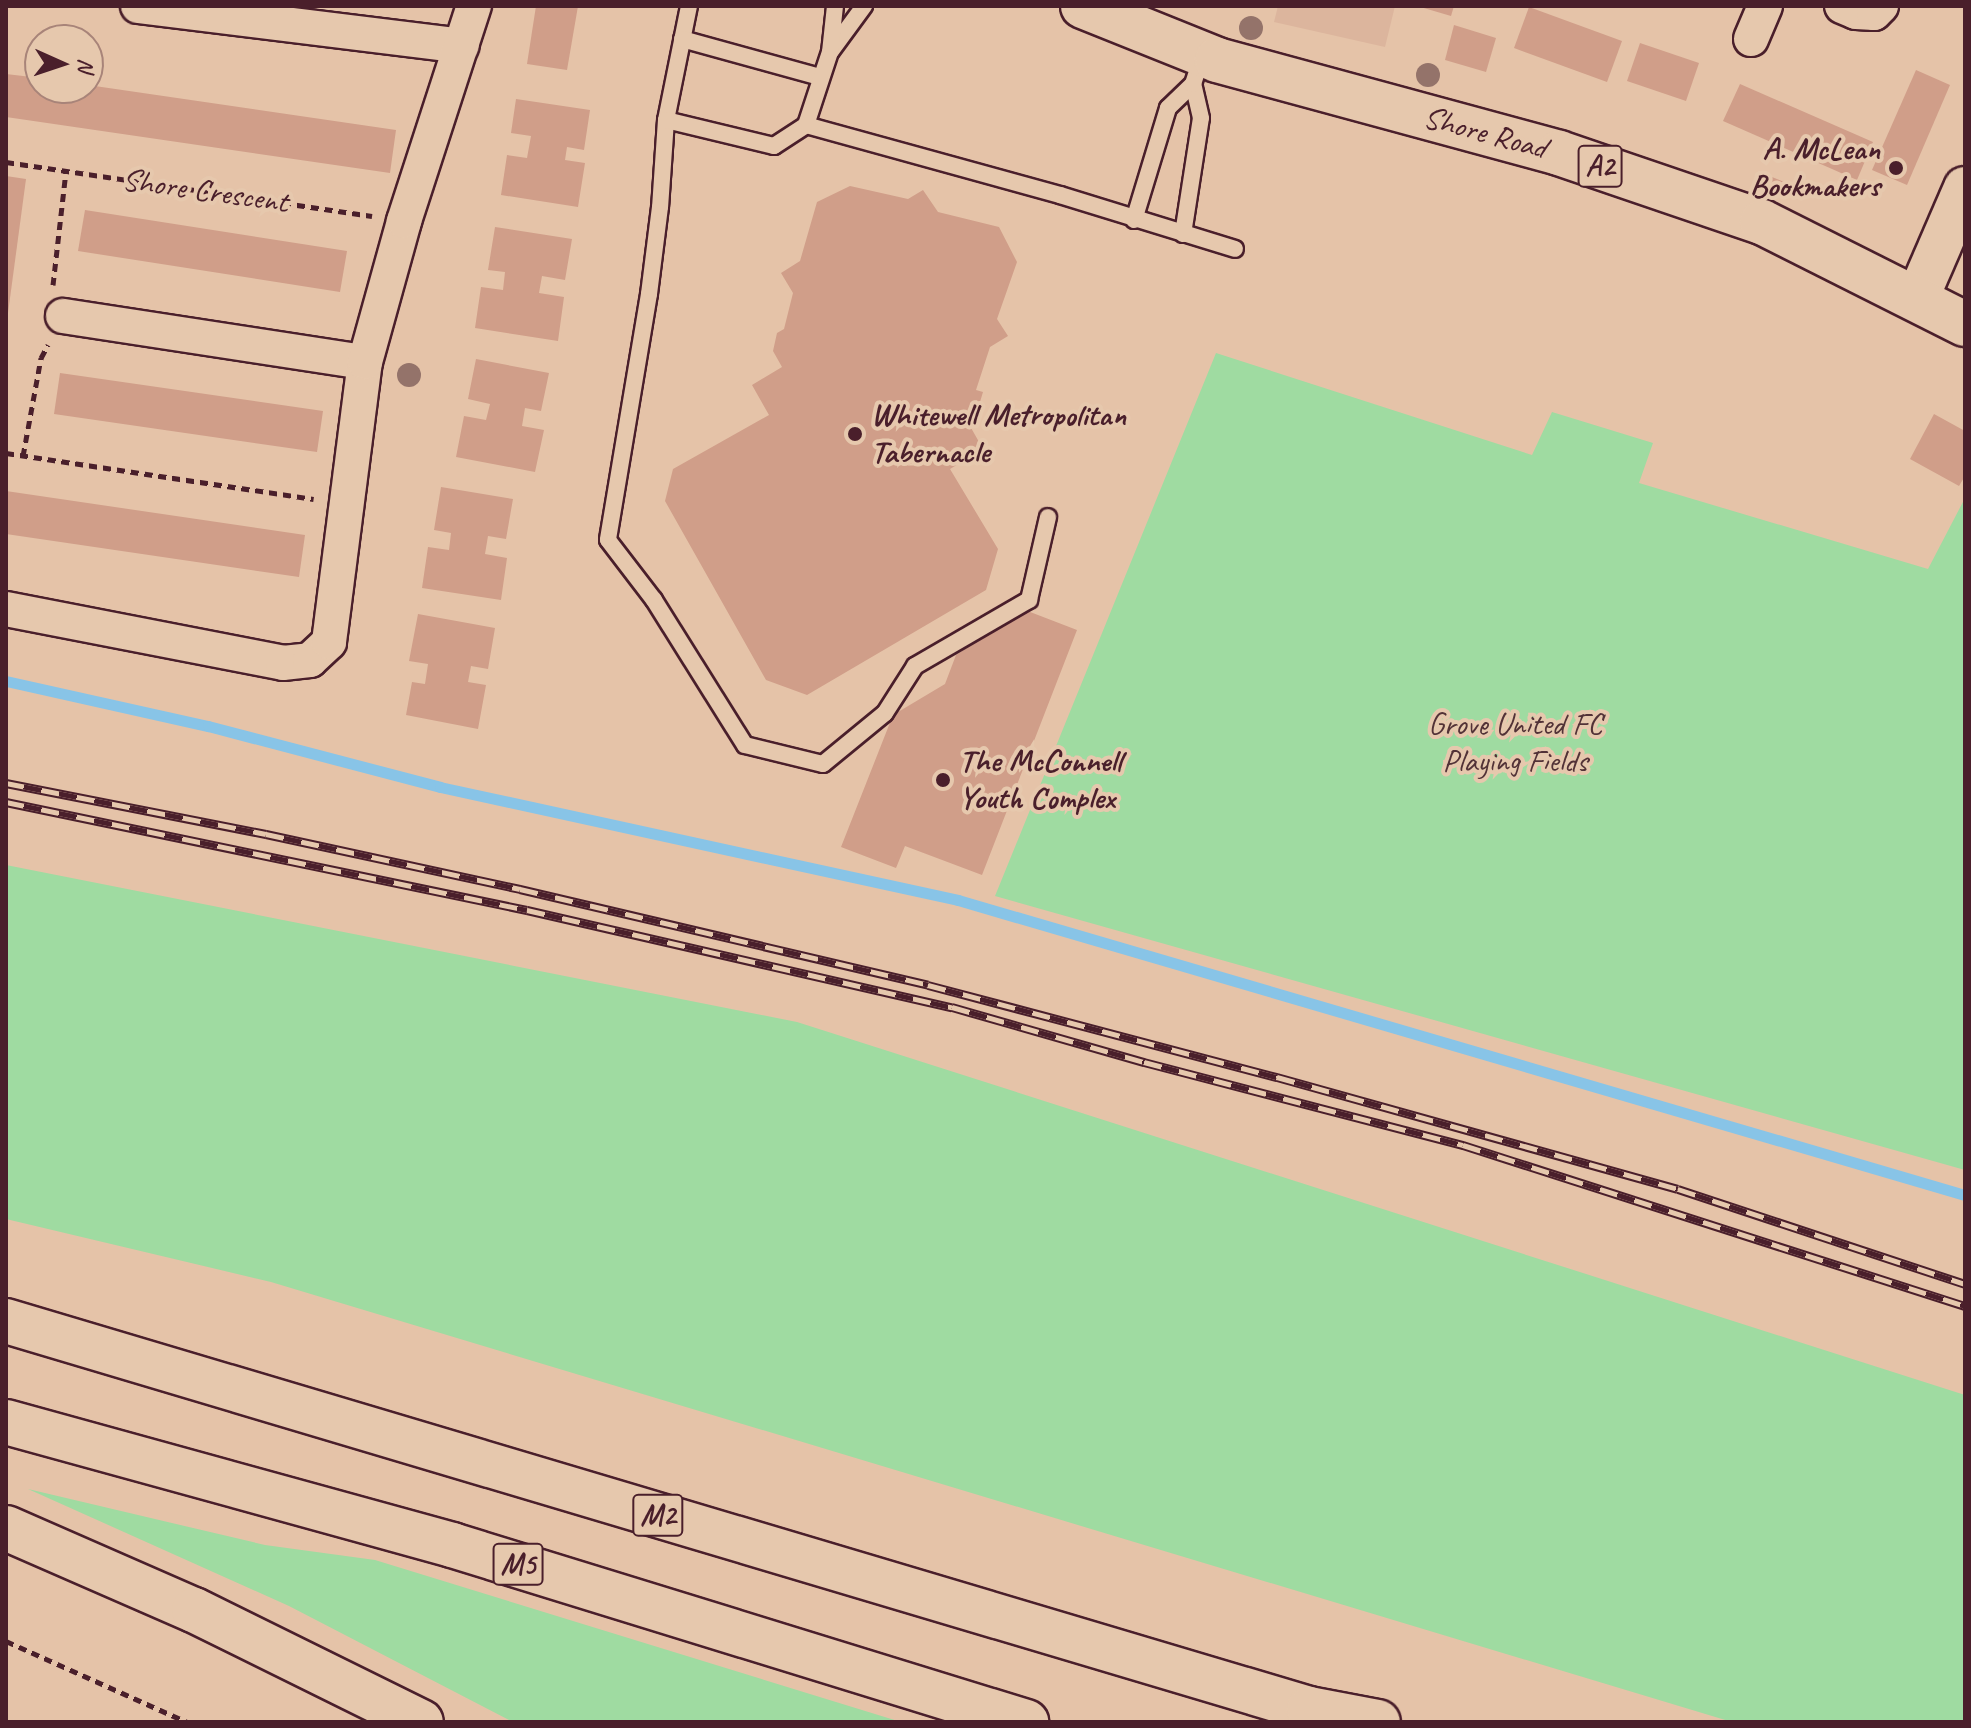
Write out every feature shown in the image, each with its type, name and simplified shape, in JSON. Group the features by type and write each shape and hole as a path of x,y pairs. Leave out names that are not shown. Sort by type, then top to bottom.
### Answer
{"main road":[{"name":"Shore Road","path":"1083,6 1125,14 1198,69 1559,153 1762,222 1965,324"},
{"name":"M2","path":"6,1321 1323,1716 1378,1722"},
{"name":"M5","path":"6,1422 452,1545 1026,1722"},
{"path":"6,1528 194,1610 421,1722"}],"street":[{"path":"138,6 462,46"},
{"path":"6,609 283,663 310,660 329,642 365,362 404,221 474,6"},
{"path":"1751,39 1765,6"},
{"path":"1842,6 1856,12 1874,13 1881,6"},
{"path":"1917,299 1965,188"},
{"path":"63,316 365,362"}],"lane":[{"path":"689,6 666,120 653,265 608,540 654,600 745,745 823,764 885,713 915,666 1029,600 1048,517"},
{"path":"830,52 835,6"},
{"path":"666,120 774,146 806,125 830,52 864,6"},
{"path":"682,39 820,77"},
{"path":"1134,220 1168,108 1198,69"},
{"path":"1183,234 1201,118 1198,69"},
{"path":"806,125 1060,195 1235,249"}],"path":[{"name":"Shore Crescent","path":"6,162 404,221"},
{"path":"6,453 346,503"},
{"path":"6,1641 187,1722"}],"shaded area":[{"path":"1278,6 1395,6 1385,47 1274,22"}],"green space":[{"name":"Grove United FC Playing Fields","path":"1216,353 1532,455 1552,412 1653,443 1639,483 1928,569 1965,498 1965,1170 995,896"},
{"path":"6,865 797,1022 1965,1395 1965,1722 1732,1722 271,1282 6,1219"},
{"path":"28,1489 265,1545 375,1560 901,1722 513,1722 289,1606"}],"building":[{"path":"536,6 578,6 567,70 527,64"},
{"path":"1417,6 1454,6 1451,16"},
{"path":"1529,7 1622,41 1607,82 1514,48"},
{"path":"1454,25 1496,38 1486,72 1445,60"},
{"path":"1640,43 1699,63 1686,101 1627,81"},
{"path":"1916,70 1950,85 1907,185 1872,170"},
{"path":"6,74 24,76 24,104 104,104 104,87 396,130 390,173 6,117"},
{"path":"1740,84 1873,142 1857,180 1723,121"},
{"path":"516,99 590,110 584,150 567,147 565,160 585,163 578,207 501,195 507,155 527,158 531,136 511,133"},
{"path":"1767,175 1789,184 1787,191 1764,182"},
{"path":"6,176 26,179 8,313 6,313"},
{"name":"Whitewell Metropolitan Tabernacle","path":"850,186 908,199 923,190 938,212 999,227 1017,262 997,319 1008,336 990,347 976,390 983,392 977,412 966,419 983,449 950,469 998,549 986,590 807,695 766,680 665,501 673,469 769,415 752,385 782,367 773,351 777,333 784,329 793,293 781,273 800,261 817,202"},
{"path":"85,210 347,251 340,292 78,251"},
{"path":"495,227 572,239 565,280 542,276 539,293 564,297 558,341 475,328 481,287 503,290 505,272 488,270"},
{"path":"476,359 549,373 541,411 525,408 522,426 544,430 535,472 456,457 464,416 486,420 490,404 468,399"},
{"path":"60,373 323,411 317,452 54,414"},
{"path":"1934,414 1965,431 1965,476 1959,486 1910,459"},
{"path":"441,487 513,499 506,539 488,536 485,554 507,558 501,600 422,588 428,547 449,550 451,533 434,530"},
{"path":"6,491 305,535 299,577 6,534"},
{"name":"The McConnell Youth Complex","path":"1025,610 1077,630 982,875 905,846 896,868 841,847 893,715 945,684 956,655"},
{"path":"418,614 495,628 488,669 471,666 468,682 486,685 478,729 406,715 412,682 425,684 428,664 409,661"}],"waterway":[{"path":"6,681 208,726 440,787 958,900 1965,1195"}],"railway":[{"path":"6,783 266,834 520,889 928,985 1277,1077 1678,1189 1965,1284"},
{"path":"6,802 527,910 952,1007 1144,1062 1463,1145 1965,1306"}],"place":[{"name":"A. McLean Bookmakers","path":"1896,168"},
{"name":"Whitewell Metropolitan Tabernacle","path":"855,434"},
{"name":"The McConnell Youth Complex","path":"943,780"}]}
